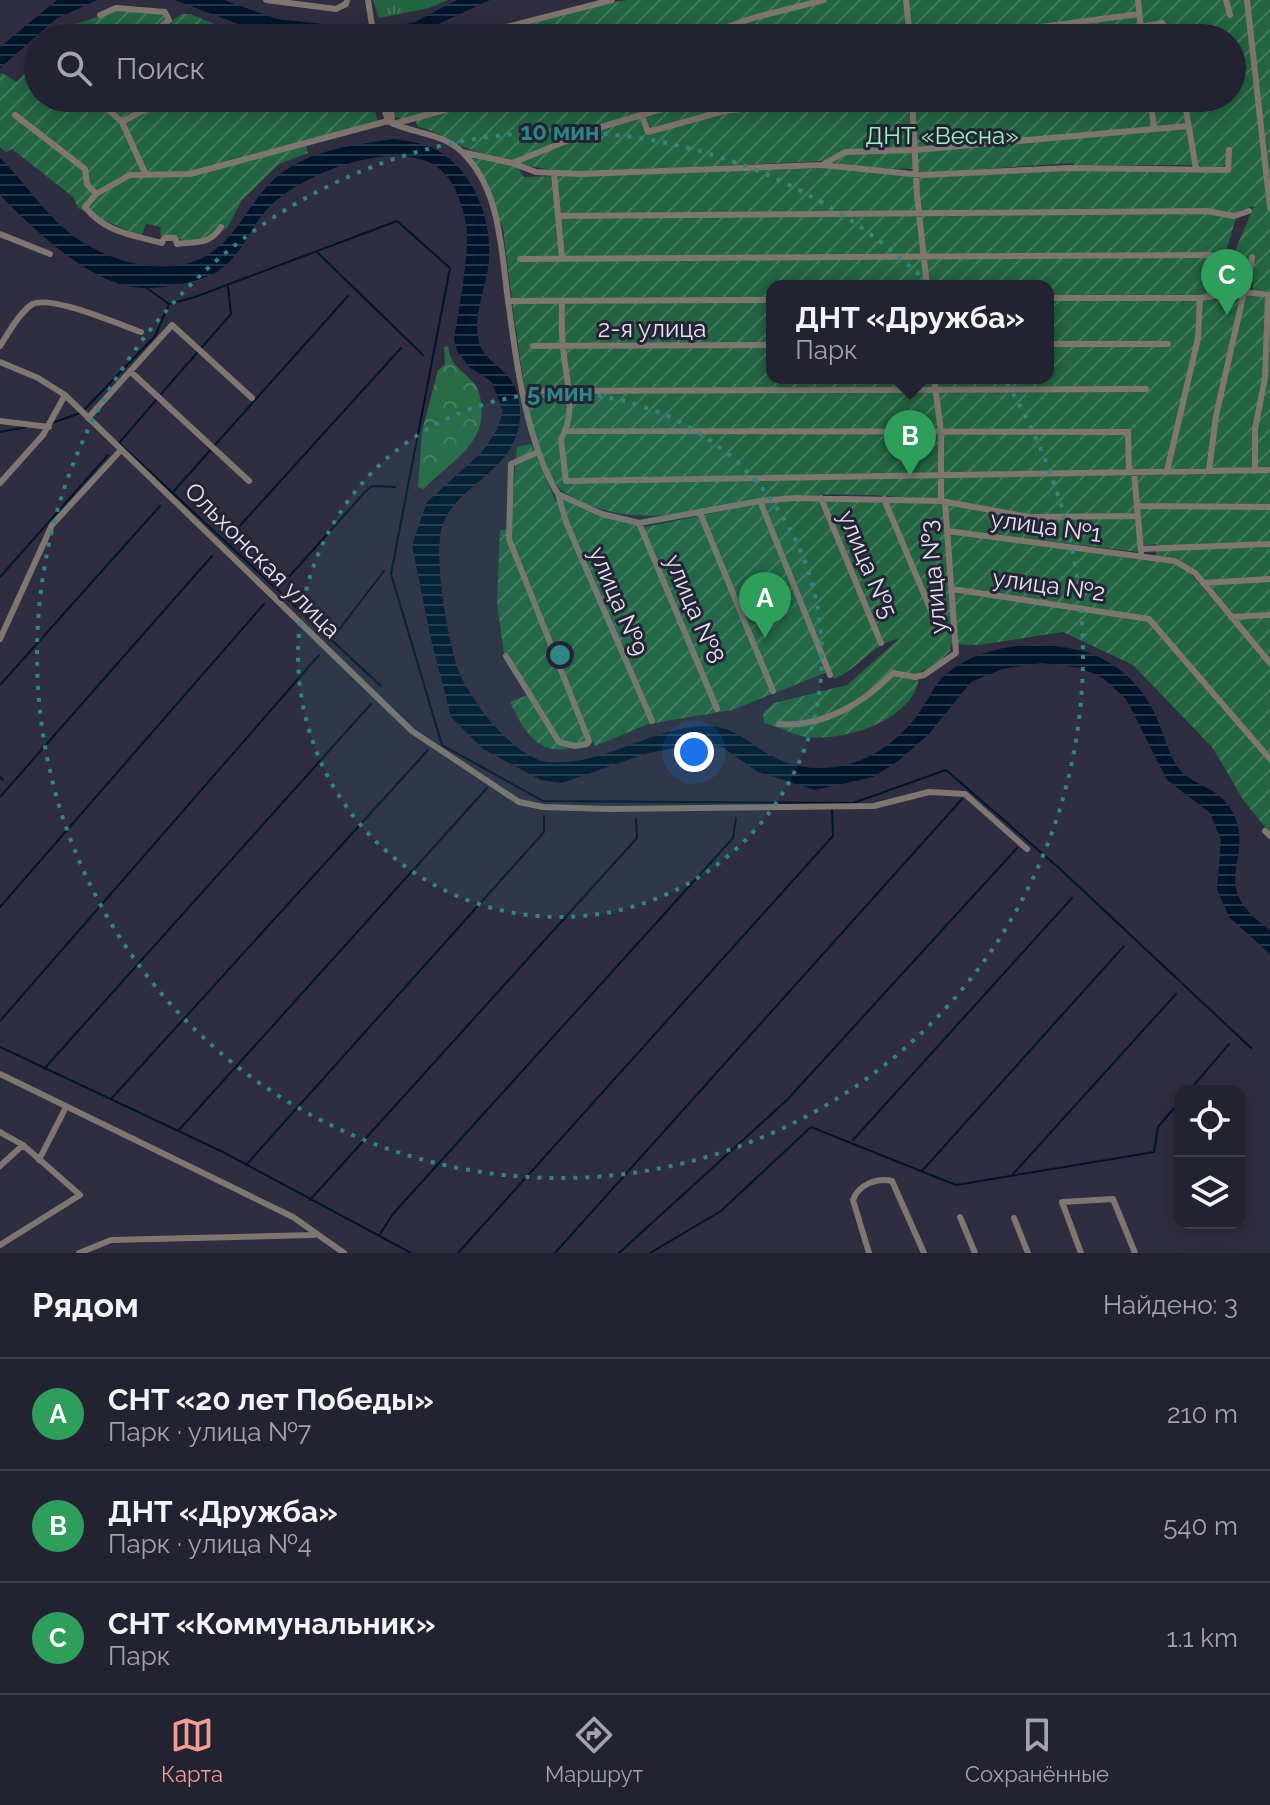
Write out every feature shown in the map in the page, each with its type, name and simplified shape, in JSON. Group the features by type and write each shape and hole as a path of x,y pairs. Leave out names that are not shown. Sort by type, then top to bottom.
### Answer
{"street":[{"path":"266,0 336,9 346,4 347,0"},
{"path":"368,0 372,24"},
{"path":"518,24 612,0"},
{"path":"735,24 824,0"},
{"path":"906,0 909,24"},
{"path":"1138,0 1140,24"},
{"path":"1226,0 1230,15"},
{"path":"1247,0 1270,208"},
{"path":"100,15 116,8 165,12 169,20 164,24"},
{"path":"1063,24 1139,14"},
{"path":"111,112 122,122 145,173"},
{"path":"122,122 140,112"},
{"path":"387,112 391,123"},
{"path":"391,112 391,123"},
{"path":"221,227 214,238 204,243 177,244 175,238 164,238 162,243 142,240 96,222 85,207 96,194 130,175 190,174 434,112"},
{"path":"512,163 591,130 652,112"},
{"path":"642,116 648,132 720,112"},
{"path":"913,112 915,172 927,280"},
{"path":"1152,112 1154,128"},
{"path":"1186,112 1196,169"},
{"path":"15,115 85,169 87,184 96,194"},
{"path":"391,123 432,135 462,152 512,163 536,172 554,173 822,165 915,172 1069,168 1228,170 1229,150"},
{"path":"822,165 845,152 915,150 1188,126"},
{"name":"улица №9","path":"462,152 485,188 500,230 508,301 538,452 652,721"},
{"path":"554,173 562,258"},
{"path":"559,216 1207,211 1234,216 1249,211"},
{"path":"0,234 50,254"},
{"path":"520,259 1210,255"},
{"path":"1209,470 1216,416 1252,257"},
{"path":"1054,298 1200,298 1246,292 1269,295 1265,378 1255,429 1255,471"},
{"path":"1167,471 1198,338 1200,298"},
{"path":"508,301 766,300"},
{"path":"562,301 563,346 570,390 568,431 561,439 566,481 1270,470"},
{"path":"0,346 19,318 34,303 40,302 67,306 141,332"},
{"path":"88,418 169,327 174,326 252,398"},
{"path":"1054,344 1168,344"},
{"name":"2-я улица","path":"533,346 766,345"},
{"name":"Ольхонская улица","path":"0,362 38,378 65,395 412,731 519,802 531,806 609,809 874,806 929,792 956,791 965,794 1027,849"},
{"path":"130,371 249,481"},
{"name":"улица №3","path":"779,724 791,725 849,709 872,694 893,673 915,677 924,675 936,669 958,649 935,384"},
{"path":"544,391 1146,389"},
{"path":"0,483 49,427 65,395"},
{"path":"0,421 49,427"},
{"path":"568,431 1128,432 1138,506 1140,553"},
{"path":"0,639 52,525 120,451"},
{"path":"506,656 559,742 581,746 589,741 509,539 511,464 538,452"},
{"path":"558,494 602,514 639,523 760,501 821,498 943,501 1030,517 1138,516"},
{"name":"улица №5","path":"821,498 881,643"},
{"path":"884,499 935,620"},
{"path":"760,501 830,675"},
{"path":"1138,506 1270,507"},
{"path":"700,513 773,691"},
{"name":"улица №8","path":"639,523 717,709"},
{"name":"улица №1","path":"947,531 1140,553"},
{"path":"1140,553 1270,544"},
{"path":"1140,553 1175,561 1203,583 1266,654 1270,663"},
{"path":"1203,583 1270,579"},
{"name":"улица №2","path":"952,589 1140,616 1156,624 1270,759"},
{"path":"1231,617 1270,615"},
{"path":"0,1074 65,1109 293,1217 314,1235 344,1253"},
{"path":"39,1160 65,1109"},
{"path":"0,1132 23,1145 80,1192 79,1198 0,1245"},
{"path":"0,1166 23,1145"},
{"path":"869,1253 853,1200 860,1189 877,1180 892,1181 924,1253"},
{"path":"1081,1253 1062,1202 1113,1199 1135,1253"},
{"path":"960,1217 975,1253"},
{"path":"1014,1218 1028,1253"},
{"path":"79,1253 111,1240 314,1235"}],"green space":[{"path":"373,0 448,0 429,8 379,18"},
{"name":"ДНТ «Весна»","path":"626,0 1270,0 1270,293 1253,291 1252,277 1234,273 1235,251 1254,206 1238,211 1225,255 1229,256 1224,293 1270,298 1270,469 1143,469 1144,473 1270,473 1270,659 1197,574 1177,558 1156,556 1156,544 1138,546 1137,552 1030,539 1031,543 1173,563 1189,572 1270,666 1270,833 1244,801 1212,747 1133,665 1063,632 978,645 951,644 950,651 934,667 921,671 917,687 904,706 879,723 850,734 806,737 764,723 763,713 774,703 847,685 899,639 889,641 834,679 830,671 732,710 648,724 595,746 592,740 576,747 550,749 532,738 510,702 530,694 508,652 504,654 497,603 500,530 510,529 517,447 531,444 556,502 565,499 603,516 645,527 772,501 808,500 935,502 1028,517 1001,509 905,497 861,495 795,496 660,515 607,511 581,501 556,484 544,464 526,395 512,303 766,303 766,384 1054,384 1054,300 1182,299 1183,306 1184,296 1054,296 1054,280 766,280 766,298 512,299 503,229 473,159 474,153 518,168 524,177 830,168 924,176 1070,170 1230,172 1230,148 1226,164 1220,169 1191,165 1075,166 1073,163 922,173 916,169 863,168 825,161 580,172 538,168 496,158 418,127 414,117 405,120 395,117 394,112 1246,112 1246,24 522,24"},
{"path":"115,11 164,14 168,23 182,14 190,14 215,24 76,24"},
{"path":"2,73 17,82 24,75 24,112 375,112 378,123 305,143 308,153 279,164 242,200 227,228 198,243 160,235 161,227 146,224 141,237 78,208 73,197 12,149 6,152 0,147 0,75"},
{"path":"448,346 453,362 478,389 481,418 478,431 464,452 424,489 418,487 422,431 438,370 445,364 444,347"}],"water":[{"path":"57,0 97,0 50,24 28,24"},
{"path":"175,0 224,0 277,19 322,24 238,24"},
{"path":"457,0 490,0 438,24 406,24"},
{"path":"24,27 24,47 0,68 0,47"},
{"path":"394,139 428,146 458,166 478,197 488,233 488,269 478,312 478,337 487,356 515,387 520,417 510,450 464,494 445,519 439,550 446,618 459,672 482,710 507,739 538,760 568,762 588,759 685,728 714,726 735,733 784,761 808,767 833,767 859,761 892,741 914,720 943,677 973,657 1027,645 1082,651 1108,662 1130,679 1148,700 1177,766 1228,805 1239,831 1236,886 1240,899 1251,914 1270,930 1270,954 1229,917 1217,889 1221,840 1210,813 1167,780 1126,699 1104,679 1081,668 1042,663 1002,669 971,682 929,734 897,762 873,777 815,790 758,772 722,747 695,744 648,753 562,783 541,780 483,749 451,717 412,545 427,502 482,452 497,430 503,412 492,382 469,367 457,351 454,340 466,261 467,230 457,193 448,177 434,165 407,157 387,156 365,159 321,173 269,207 225,266 209,276 153,288 126,286 86,268 47,240 0,195 0,158 54,219 89,246 123,261 142,265 179,265 196,260 222,244 261,193 292,166 334,150"}],"waterway":[{"path":"147,288 169,304 397,221 450,268 391,574 442,745 543,801 853,803 946,770 1059,868 1251,1048"},
{"path":"318,253 423,355"},
{"path":"161,394 231,314 228,287"},
{"path":"173,492 348,296"},
{"path":"85,409 155,336 169,304"},
{"path":"227,540 401,348"},
{"path":"157,399 119,443 381,686"},
{"path":"52,423 80,413"},
{"path":"0,432 26,427"},
{"path":"0,577 108,455"},
{"path":"278,589 365,492 372,486 395,487"},
{"path":"0,685 160,506"},
{"path":"0,797 212,556"},
{"path":"331,640 384,571"},
{"path":"0,907 264,604"},
{"path":"0,1021 319,655"},
{"path":"44,1069 371,704"},
{"path":"111,1099 428,750"},
{"path":"0,777 3,780"},
{"path":"178,1131 487,788"},
{"path":"555,1253 962,799"},
{"path":"458,1253 833,836 832,808"},
{"path":"246,1165 544,832 544,816"},
{"path":"379,1236 392,1215 733,838 736,818"},
{"path":"310,1200 637,838 636,819"},
{"path":"619,1253 787,1100 1017,848"},
{"path":"853,1140 1072,898"},
{"path":"922,1171 1124,946"},
{"path":"1013,1174 1176,994"},
{"path":"1194,1085 1229,1044"},
{"path":"0,1047 223,1152 411,1253"},
{"path":"650,1253 721,1211 811,1127 956,1185 1154,1152 1158,1127 1174,1108"}],"place":[{"name":"СНТ «Коммунальник»","path":"1227,315"},
{"name":"ДНТ «Дружба»","path":"910,476"},
{"name":"СНТ «20 лет Победы»","path":"765,638"}]}
